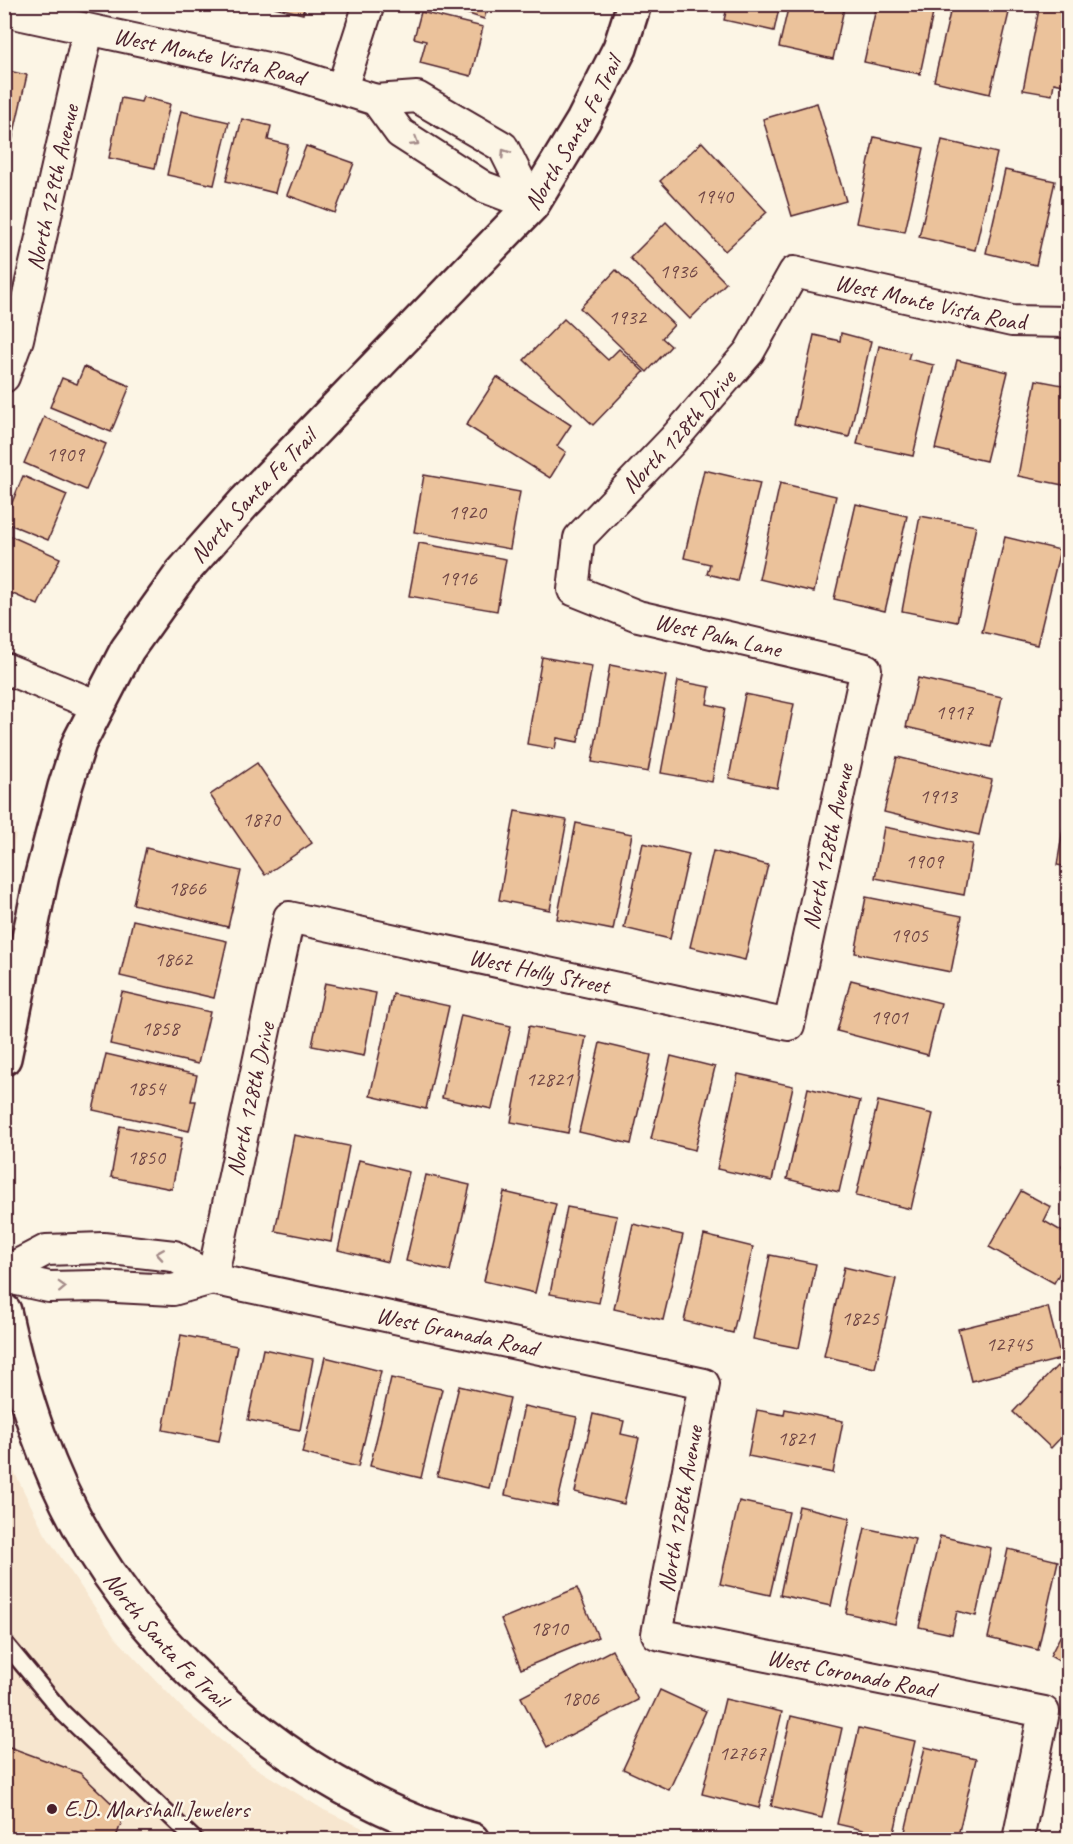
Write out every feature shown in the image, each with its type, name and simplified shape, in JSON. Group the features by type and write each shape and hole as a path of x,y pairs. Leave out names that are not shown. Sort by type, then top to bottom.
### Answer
{"street":[{"path":"342,88 369,4"},
{"name":"North Santa Fe Trail","path":"4,1058 42,875 62,798 79,743 127,650 182,573 244,503 532,205 584,121 620,48 634,4"},
{"name":"West Monte Vista Road","path":"4,11 286,72 376,100 417,97 503,147 532,205"},
{"name":"North 129th Avenue","path":"4,378 11,337 88,30"},
{"path":"376,100 400,133 484,187 532,205"},
{"name":"West Monte Vista Road","path":"794,272 1012,321 1068,322"},
{"name":"North 128th Drive","path":"573,590 579,538 672,441 749,352 794,272"},
{"name":"West Palm Lane","path":"573,590 638,616 866,669"},
{"path":"4,668 98,706"},
{"name":"North 128th Avenue","path":"789,1025 866,669"},
{"name":"North 128th Drive","path":"212,1279 289,917"},
{"name":"West Holly Street","path":"289,917 789,1025"},
{"name":"West Granada Road","path":"4,1272 46,1250 103,1248 174,1256 212,1279 704,1384"},
{"name":"West Granada Road","path":"4,1277 49,1287 96,1286 172,1290 212,1279"},
{"name":"North Santa Fe Trail","path":"4,1311 16,1366 54,1474 92,1548 127,1597 168,1646 225,1702 290,1754 362,1798 449,1834 472,1839"},
{"name":"North 128th Avenue","path":"657,1634 704,1384"},
{"name":"West Coronado Road","path":"657,1634 1044,1712 1018,1839"}],"lane":[{"path":"4,1642 62,1712 195,1839"}],"shaded area":[{"path":"4,831 16,834 5,887"},
{"path":"4,1451 45,1534 115,1637 184,1710 251,1765 324,1810 386,1839 5,1839"}],"building":[{"path":"262,4 305,4 303,14"},
{"path":"438,4 489,4 484,19"},
{"path":"728,4 780,4 774,31 724,20"},
{"path":"789,4 845,4 833,59 779,47"},
{"path":"877,4 935,4 920,74 864,62"},
{"path":"952,4 1011,4 990,94 934,81"},
{"path":"1040,4 1068,5 1068,86 1054,83 1052,95 1023,90"},
{"path":"421,12 483,27 471,76 420,63 426,41 414,38"},
{"path":"4,70 27,75 11,146 4,144"},
{"path":"143,97 170,104 155,168 109,158 121,98 141,102"},
{"path":"817,103 846,201 792,216 763,119"},
{"path":"181,111 229,122 214,185 167,175"},
{"path":"242,119 271,126 268,140 288,145 275,193 226,181"},
{"path":"874,137 924,148 905,232 856,223"},
{"path":"942,140 997,153 975,250 919,237"},
{"path":"702,142 767,212 725,251 660,181"},
{"path":"306,146 354,163 335,213 287,195"},
{"path":"1005,170 1055,181 1036,265 986,253"},
{"path":"666,222 726,283 690,319 630,258"},
{"path":"616,270 674,325 662,338 671,346 647,372 580,308"},
{"path":"564,319 608,360 619,349 644,372 593,425 524,360"},
{"path":"841,333 871,341 849,437 794,424 814,335 840,341"},
{"path":"879,346 910,353 908,359 934,365 913,456 857,444"},
{"path":"957,360 1008,372 986,461 935,449"},
{"path":"84,367 130,386 111,432 50,407 62,378 77,384"},
{"path":"497,377 571,425 557,446 566,452 550,478 466,425"},
{"path":"1036,380 1068,386 1068,486 1018,476"},
{"path":"44,417 106,444 86,490 24,463"},
{"path":"704,470 760,483 737,581 707,574 710,564 684,558"},
{"path":"424,475 520,492 510,549 414,532"},
{"path":"23,476 67,495 48,540 4,522"},
{"path":"780,483 836,496 814,592 759,579"},
{"path":"856,504 907,516 885,611 834,599"},
{"path":"920,516 976,526 957,622 902,611"},
{"path":"4,533 60,558 38,605 4,590"},
{"path":"1005,537 1060,550 1037,645 982,632"},
{"path":"419,543 506,559 497,611 409,596"},
{"path":"542,657 592,666 578,742 557,738 555,749 527,744"},
{"path":"610,665 666,676 648,772 592,762"},
{"path":"918,678 1002,697 991,747 906,727"},
{"path":"678,681 710,687 707,704 725,708 712,782 661,773"},
{"path":"745,694 794,704 777,788 729,778"},
{"path":"897,757 992,780 979,835 884,812"},
{"path":"257,763 312,843 265,875 210,795"},
{"path":"1068,806 1068,867 1057,865"},
{"path":"515,811 567,820 550,910 499,900"},
{"path":"576,823 632,834 613,930 557,919"},
{"path":"884,827 973,844 964,895 875,878"},
{"path":"643,843 689,854 670,939 624,928"},
{"path":"146,848 241,871 228,927 133,904"},
{"path":"713,851 768,865 745,960 690,947"},
{"path":"866,897 962,916 951,972 855,953"},
{"path":"1068,911 1068,928 1063,913"},
{"path":"133,920 227,941 214,998 120,976"},
{"path":"851,980 941,1003 928,1055 837,1031"},
{"path":"325,983 376,993 364,1056 312,1046"},
{"path":"122,992 210,1012 198,1064 110,1044"},
{"path":"393,994 449,1006 426,1109 370,1096"},
{"path":"461,1015 511,1026 492,1109 442,1098"},
{"path":"529,1026 586,1037 568,1133 511,1122"},
{"path":"600,1043 651,1055 631,1144 579,1132"},
{"path":"106,1054 197,1075 191,1101 196,1101 189,1131 93,1110"},
{"path":"671,1056 715,1067 695,1150 651,1139"},
{"path":"738,1074 793,1086 772,1181 717,1169"},
{"path":"808,1088 860,1101 839,1192 787,1179"},
{"path":"878,1101 933,1114 911,1209 856,1196"},
{"path":"120,1126 182,1138 172,1189 111,1177"},
{"path":"294,1135 349,1146 331,1242 275,1231"},
{"path":"359,1160 409,1172 388,1262 338,1250"},
{"path":"1068,1164 1068,1195 1062,1165"},
{"path":"426,1175 470,1185 450,1271 406,1261"},
{"path":"1021,1191 1051,1207 1044,1221 1068,1235 1068,1258 1054,1283 989,1247"},
{"path":"504,1192 556,1204 535,1293 484,1281"},
{"path":"567,1207 617,1216 599,1303 550,1294"},
{"path":"633,1224 683,1235 663,1320 614,1309"},
{"path":"704,1235 753,1247 733,1333 684,1321"},
{"path":"770,1255 816,1264 799,1348 753,1339"},
{"path":"844,1267 896,1279 875,1368 824,1356"},
{"path":"1048,1307 1061,1359 971,1381 958,1329"},
{"path":"181,1335 237,1346 219,1441 163,1430"},
{"path":"263,1349 313,1359 300,1430 248,1420"},
{"path":"325,1357 381,1371 358,1467 302,1453"},
{"path":"1057,1366 1068,1377 1068,1430 1051,1448 1013,1412"},
{"path":"391,1378 442,1389 421,1478 370,1466"},
{"path":"459,1386 510,1398 489,1488 437,1476"},
{"path":"524,1406 577,1417 557,1506 505,1495"},
{"path":"785,1409 843,1421 833,1473 748,1456 757,1410 784,1415"},
{"path":"593,1414 624,1421 621,1434 639,1438 624,1504 575,1492"},
{"path":"739,1501 789,1512 770,1595 720,1584"},
{"path":"799,1506 850,1518 831,1606 780,1595"},
{"path":"865,1528 915,1539 895,1624 846,1613"},
{"path":"940,1536 991,1548 976,1616 957,1611 952,1634 919,1627"},
{"path":"1008,1549 1058,1561 1038,1650 988,1638"},
{"path":"577,1588 598,1637 521,1669 501,1619"},
{"path":"1068,1621 1068,1666 1050,1656"},
{"path":"612,1650 638,1700 547,1747 521,1697"},
{"path":"660,1690 706,1711 669,1790 623,1769"},
{"path":"725,1699 782,1712 759,1808 702,1794"},
{"path":"791,1716 842,1728 822,1818 771,1806"},
{"path":"859,1728 915,1741 893,1837 837,1824"},
{"path":"4,1745 80,1773 124,1815 115,1840 12,1840 4,1837"},
{"path":"925,1747 976,1759 957,1840 919,1840 904,1836"}],"place":[{"name":"E.D. Marshall Jewelers","path":"52,1809"}]}
